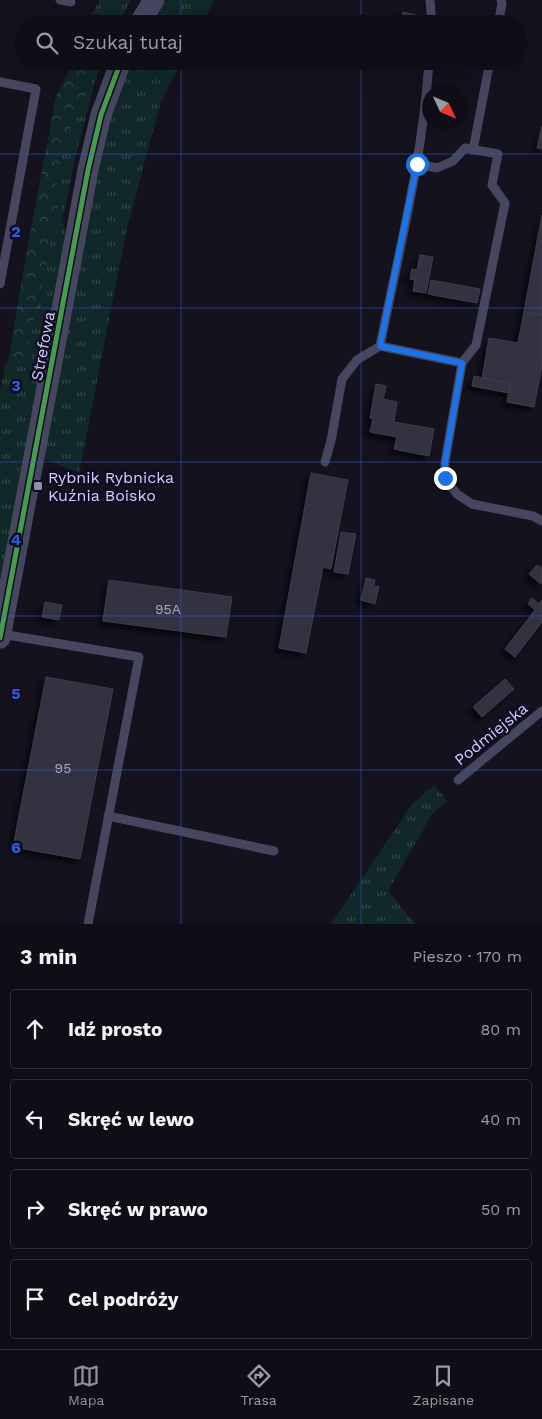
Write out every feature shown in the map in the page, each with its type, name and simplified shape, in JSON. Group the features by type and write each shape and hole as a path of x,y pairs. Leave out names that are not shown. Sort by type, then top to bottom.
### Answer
{"street":[{"path":"145,15 154,0"},
{"name":"Strefowa","path":"0,636 88,170 101,115 117,70"}],"lane":[{"path":"60,0 71,2"},
{"path":"430,0 431,15"},
{"path":"500,15 501,0"},
{"path":"380,346 417,164 428,70"},
{"path":"473,150 488,70"},
{"path":"0,82 36,89 0,284"},
{"path":"417,164 437,168 453,161 465,148 498,154 492,185 505,204 476,345 462,363 445,462 445,478 458,494 472,504 533,516 542,520"},
{"path":"325,462 331,441 342,380 357,360 380,346 462,363"},
{"path":"0,636 138,657 88,924"},
{"name":"Podmiejska","path":"458,780 542,711"},
{"path":"108,816 274,851"}],"green space":[{"path":"100,0 131,0 123,15 106,15 99,12 95,15 91,15"},
{"path":"167,0 214,0 206,15 156,15"},
{"path":"69,70 86,70 84,91 61,156 56,190 59,204 48,252 46,271 25,360 17,365 8,362 56,96"},
{"path":"86,70 99,70 75,159 63,218 66,237 54,291 0,590 0,391 6,362 17,365 35,312 46,271 48,252 59,204 56,190 61,156 84,91"},
{"path":"128,70 177,70 161,101 127,228 79,473 42,458 76,265 107,130"},
{"path":"435,785 447,802 432,814 388,891 415,924 331,924 413,803"}],"building":[{"path":"403,12 416,15 402,15"},
{"path":"542,126 542,149 537,148"},
{"path":"542,215 542,315 524,312"},
{"path":"420,255 433,257 426,293 413,291 415,280 410,279 412,269 417,270"},
{"path":"431,280 480,289 477,303 428,294"},
{"path":"524,312 542,315 542,365 534,407 507,402 510,384 482,379 489,338 518,343"},
{"path":"474,376 510,384 509,393 472,386"},
{"path":"376,384 386,386 383,399 397,402 394,422 434,429 429,456 394,449 397,437 370,432 373,419 370,418"},
{"path":"311,473 348,480 331,569 323,567 306,653 279,648"},
{"path":"341,532 356,534 348,574 334,572"},
{"path":"537,565 542,568 541,584 529,574"},
{"path":"366,578 375,580 374,586 379,587 375,604 361,600"},
{"path":"109,580 232,597 226,637 103,621"},
{"path":"532,598 540,605 539,603 542,600 542,622 515,657 505,649 535,610 528,604"},
{"path":"45,602 62,605 59,620 42,617"},
{"path":"46,677 113,689 80,859 13,847"},
{"path":"505,679 514,689 482,717 473,707"}],"cycle path":[{"path":"0,638 88,170 101,115 118,70"}],"place":[{"name":"Rybnik Rybnicka Kuźnia Boisko","path":"38,486"}],"route":[{"path":"417,164 380,346 462,363 445,462 445,478"}]}
